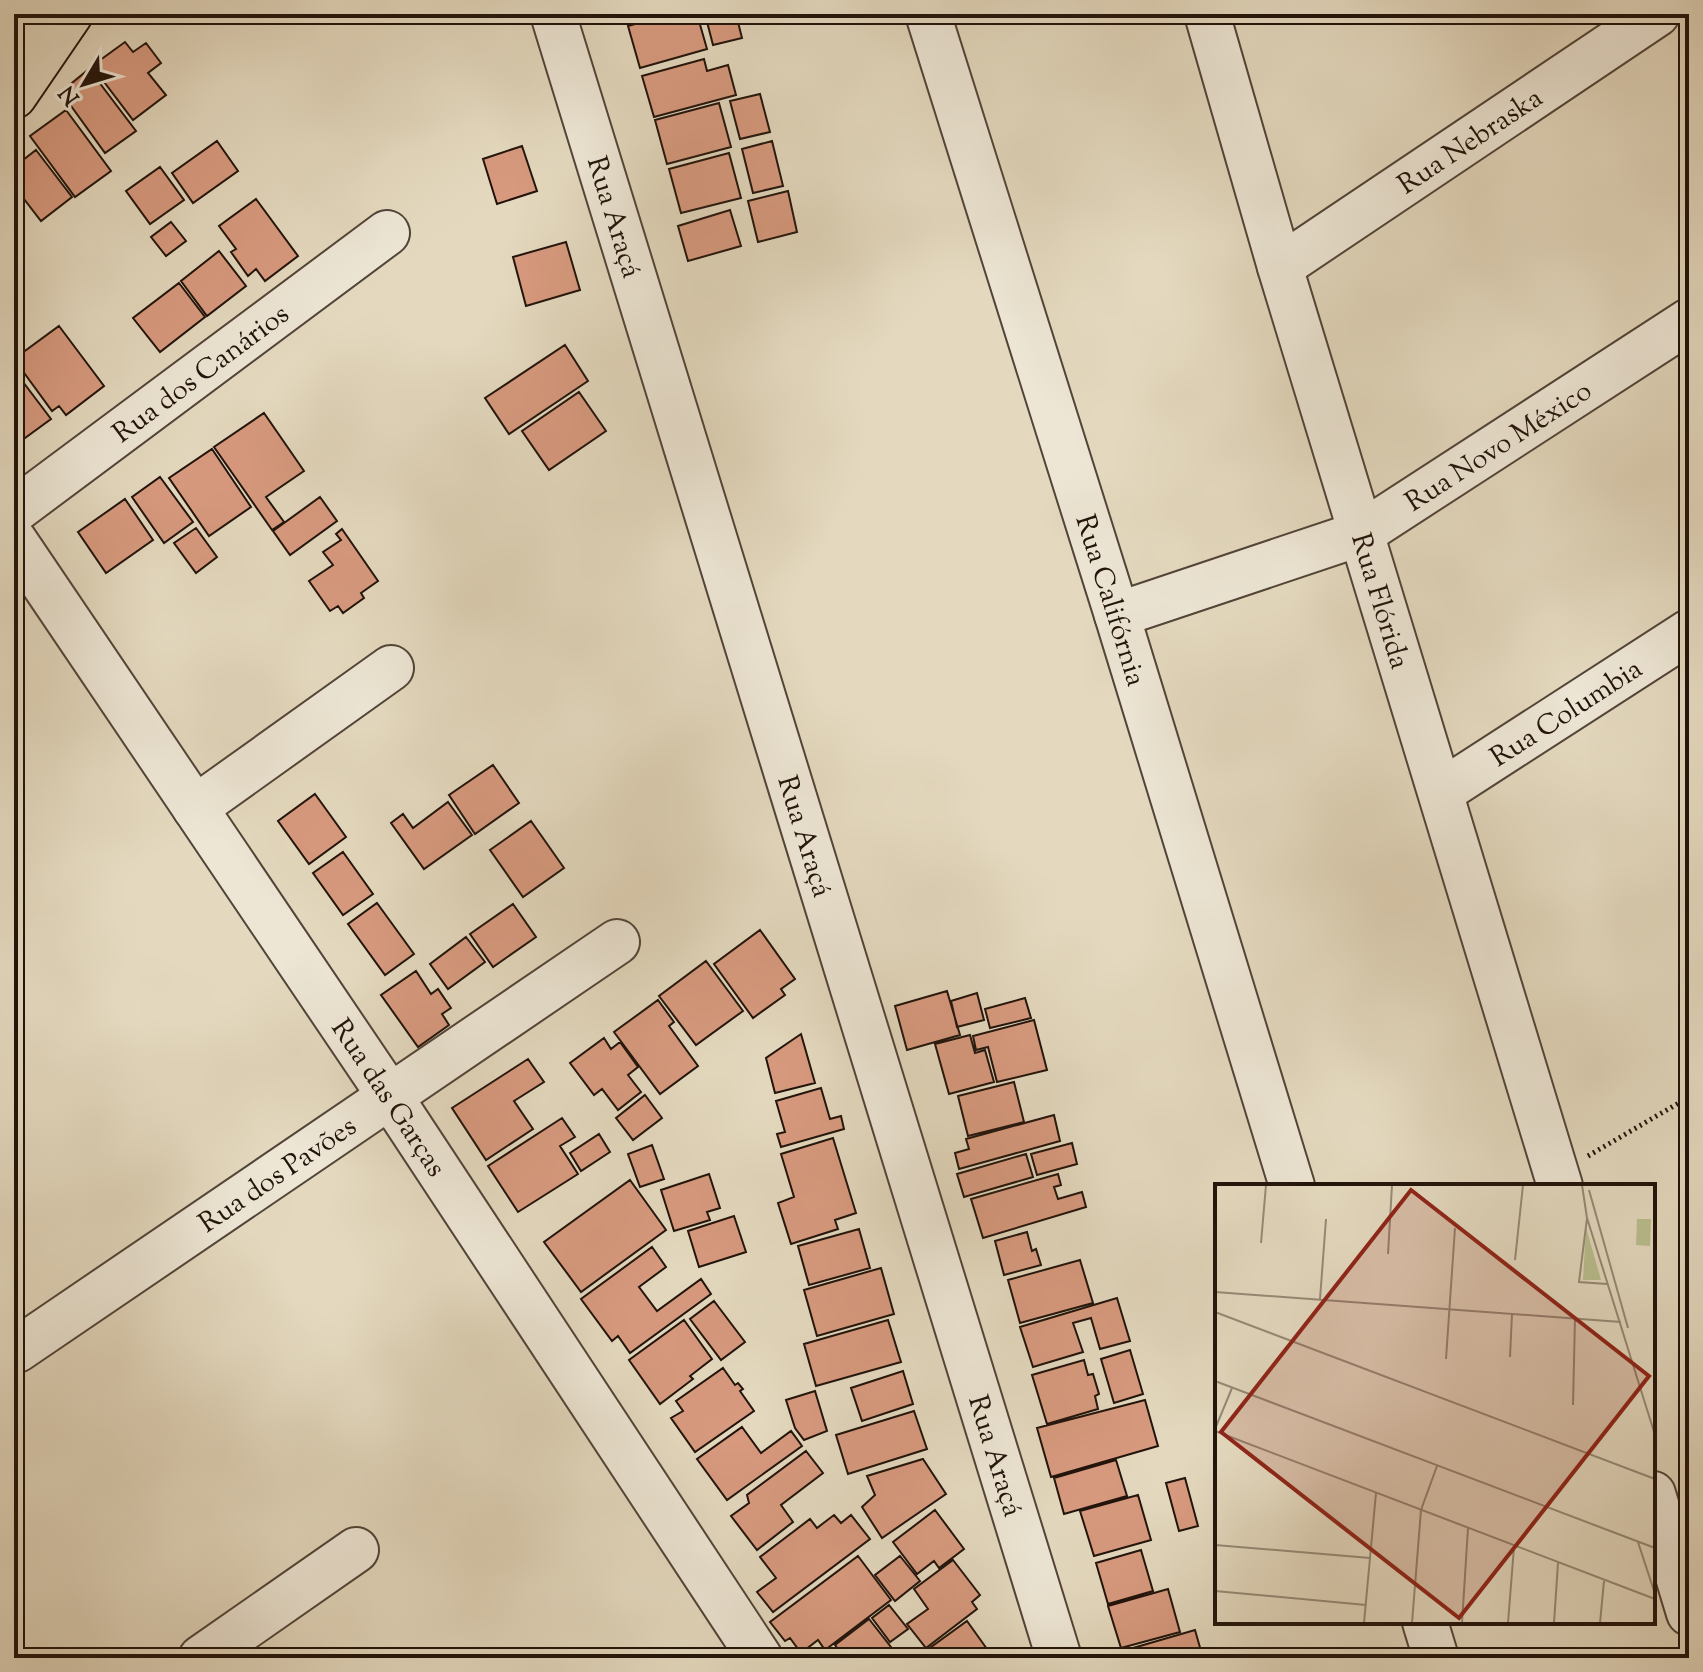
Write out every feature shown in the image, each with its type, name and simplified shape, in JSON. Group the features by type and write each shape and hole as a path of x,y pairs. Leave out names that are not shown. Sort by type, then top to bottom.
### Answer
{"main road":[{"path":"14,34 28,14"},
{"path":"14,96 70,14"}],"street":[{"name":"Rua Araçá","path":"553,14 1059,1658"},
{"name":"Rua Califórnia","path":"928,14 1291,1184"},
{"name":"Rua Flórida","path":"1207,14 1280,267 1558,1180"},
{"name":"Rua Nebraska","path":"1280,267 1657,14"},
{"name":"Rua dos Canários","path":"14,511 387,233"},
{"name":"Rua Novo México","path":"1117,615 1362,533 1689,321"},
{"name":"Rua das Garças","path":"14,540 389,1095 760,1658"},
{"name":"Rua Columbia","path":"1441,792 1689,632"},
{"path":"195,808 391,668"},
{"name":"Rua dos Pavões","path":"17,1350 617,942"},
{"path":"1655,1501 1689,1613"},
{"path":"201,1658 356,1550"},
{"path":"1426,1624 1436,1658"}],"path":[{"path":"1558,1180 1689,1097"}],"building":[{"path":"670,14 697,14 707,49 640,68 628,26"},
{"path":"705,14 736,14 742,38 713,45"},
{"path":"125,42 133,52 146,43 161,63 148,73 166,95 133,120 92,66"},
{"path":"704,59 707,71 728,65 736,95 654,117 642,76"},
{"path":"89,69 136,131 105,153 61,92"},
{"path":"760,94 770,132 740,139 730,101"},
{"path":"719,103 731,147 667,164 655,120"},
{"path":"66,110 111,171 75,197 30,136"},
{"path":"217,141 238,171 193,203 172,173"},
{"path":"772,141 783,186 753,193 742,149"},
{"path":"522,146 537,191 497,204 483,159"},
{"path":"36,150 72,197 41,221 14,186 14,167"},
{"path":"729,153 741,198 681,213 669,169"},
{"path":"160,167 184,200 150,224 126,191"},
{"path":"788,191 797,232 758,242 748,201"},
{"path":"256,199 298,256 265,281 256,269 248,276 231,252 236,249 219,226"},
{"path":"730,210 741,246 688,261 678,226"},
{"path":"171,222 186,241 166,256 151,237"},
{"path":"566,242 580,290 526,306 513,257"},
{"path":"219,251 246,286 207,316 181,281"},
{"path":"179,283 205,317 160,352 133,318"},
{"path":"59,326 104,386 66,415 59,406 52,411 14,359"},
{"path":"565,345 588,381 509,434 485,398"},
{"path":"14,370 51,419 14,446"},
{"path":"579,392 606,431 549,470 522,431"},
{"path":"264,413 304,471 266,497 284,522 272,530 214,447"},
{"path":"212,449 251,507 209,536 169,478"},
{"path":"160,477 193,522 164,543 132,497"},
{"path":"320,497 337,521 290,555 273,531"},
{"path":"125,499 153,540 106,573 78,532"},
{"path":"196,528 217,557 196,573 174,543"},
{"path":"342,529 378,581 361,593 364,598 343,613 338,606 330,611 309,581 333,565 323,552 341,540 336,534"},
{"path":"493,765 519,803 475,834 449,795"},
{"path":"315,794 346,837 309,864 278,821"},
{"path":"448,802 472,835 424,869 391,823 403,814 413,828"},
{"path":"531,821 564,868 523,897 490,850"},
{"path":"343,852 373,894 343,915 313,873"},
{"path":"377,903 414,954 385,975 348,924"},
{"path":"513,904 536,937 493,967 470,934"},
{"path":"760,930 795,979 781,989 785,995 753,1018 714,964"},
{"path":"466,937 485,962 448,989 430,964"},
{"path":"706,961 743,1011 696,1045 659,996"},
{"path":"416,971 431,994 438,989 451,1008 442,1014 449,1025 418,1047 381,995"},
{"path":"947,991 960,1035 907,1050 895,1006"},
{"path":"977,993 984,1020 957,1027 951,1001"},
{"path":"1025,998 1031,1018 990,1028 985,1009"},
{"path":"658,1000 674,1022 669,1026 698,1066 660,1094 614,1032"},
{"path":"1034,1020 1047,1070 997,1082 988,1047 976,1050 973,1036"},
{"path":"801,1034 815,1083 775,1093 766,1058"},
{"path":"970,1035 975,1053 985,1050 994,1082 949,1094 935,1044"},
{"path":"604,1038 611,1049 620,1042 638,1067 628,1075 641,1092 618,1110 602,1089 594,1095 570,1063"},
{"path":"528,1059 544,1082 514,1101 533,1129 486,1160 452,1108"},
{"path":"1014,1082 1024,1122 968,1136 958,1096"},
{"path":"821,1088 830,1119 841,1116 844,1129 781,1147 777,1134 785,1132 776,1101"},
{"path":"645,1095 662,1118 633,1140 616,1118"},
{"path":"1054,1115 1060,1141 959,1169 955,1153 969,1149 966,1139"},
{"path":"562,1118 575,1137 560,1146 578,1174 518,1212 488,1166"},
{"path":"599,1134 610,1152 581,1171 570,1153"},
{"path":"833,1138 856,1213 835,1220 838,1229 791,1244 778,1203 794,1197 781,1154"},
{"path":"1072,1143 1077,1164 1037,1175 1031,1154"},
{"path":"652,1145 664,1179 640,1187 628,1154"},
{"path":"1026,1154 1033,1177 964,1197 957,1174"},
{"path":"709,1174 720,1208 707,1212 710,1220 674,1231 661,1190"},
{"path":"1058,1174 1061,1185 1054,1187 1058,1199 1082,1192 1086,1207 983,1238 971,1199"},
{"path":"630,1180 666,1230 581,1292 544,1242"},
{"path":"734,1216 746,1252 699,1267 688,1231"},
{"path":"859,1229 870,1268 809,1285 798,1246"},
{"path":"1027,1232 1032,1251 1036,1249 1041,1265 1004,1275 995,1241"},
{"path":"652,1247 666,1267 639,1287 657,1311 701,1279 711,1294 630,1353 618,1336 612,1341 581,1299"},
{"path":"1080,1260 1093,1303 1020,1323 1008,1280"},
{"path":"881,1268 894,1314 817,1336 804,1290"},
{"path":"1117,1298 1130,1341 1100,1349 1091,1318 1073,1323 1083,1352 1033,1367 1020,1327"},
{"path":"714,1301 745,1342 721,1360 690,1319"},
{"path":"684,1320 712,1359 690,1376 693,1379 660,1404 629,1360"},
{"path":"888,1320 901,1362 816,1386 804,1344"},
{"path":"1130,1350 1143,1394 1114,1403 1101,1359"},
{"path":"1084,1360 1088,1375 1093,1374 1099,1394 1095,1396 1098,1409 1047,1424 1032,1375"},
{"path":"723,1368 735,1385 738,1383 743,1389 740,1391 754,1411 695,1452 671,1418 683,1411 676,1401"},
{"path":"903,1371 913,1404 862,1421 851,1388"},
{"path":"815,1391 827,1431 804,1440 795,1428 786,1400"},
{"path":"1145,1400 1158,1446 1051,1477 1037,1428"},
{"path":"914,1411 927,1449 848,1474 836,1435"},
{"path":"742,1427 761,1453 791,1431 802,1446 727,1500 697,1459"},
{"path":"806,1451 823,1473 781,1505 793,1522 757,1550 731,1516 749,1503 747,1495"},
{"path":"923,1459 946,1494 882,1538 862,1507 875,1495 867,1476"},
{"path":"1116,1460 1127,1496 1064,1514 1054,1478"},
{"path":"1185,1478 1198,1526 1179,1531 1166,1483"},
{"path":"1138,1495 1151,1540 1094,1556 1080,1511"},
{"path":"935,1510 964,1549 939,1568 934,1561 917,1574 893,1542"},
{"path":"834,1515 841,1523 851,1515 870,1539 773,1612 757,1592 776,1578 760,1557 810,1519 817,1528"},
{"path":"1141,1550 1153,1591 1108,1604 1096,1563"},
{"path":"858,1556 891,1600 825,1650 818,1640 801,1653 790,1638 785,1641 770,1622"},
{"path":"900,1556 920,1581 895,1601 875,1575"},
{"path":"953,1560 980,1595 972,1602 977,1609 926,1648 907,1624 928,1609 914,1589"},
{"path":"1168,1589 1180,1632 1121,1648 1108,1606"},
{"path":"889,1605 908,1629 890,1642 872,1618"},
{"path":"869,1619 898,1656 845,1658 835,1645"},
{"path":"967,1621 992,1656 916,1658"},
{"path":"1195,1630 1203,1658 1136,1658 1133,1648"}]}
